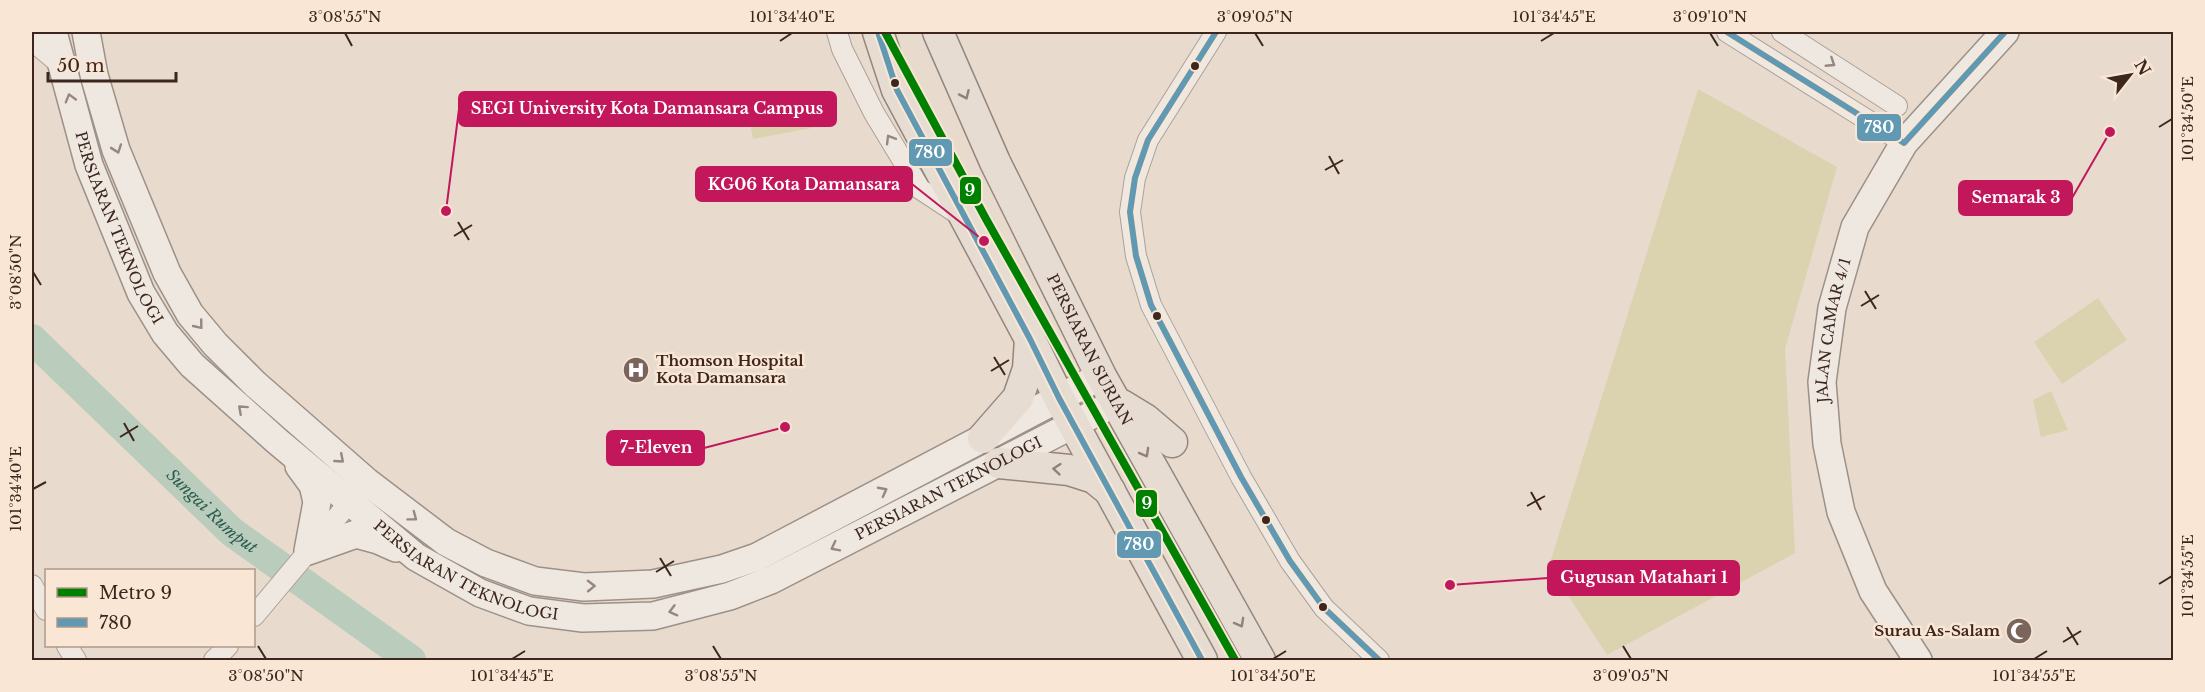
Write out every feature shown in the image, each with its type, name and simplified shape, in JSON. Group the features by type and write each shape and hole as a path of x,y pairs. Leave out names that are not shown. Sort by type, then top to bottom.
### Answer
{"main road":[{"path":"878,32 897,90 1059,398 1202,660"},
{"name":"PERSIARAN SURIAN","path":"938,32 995,162 1101,376 1260,660"},
{"path":"983,438 1018,398 1028,369 1030,339"},
{"path":"1116,402 1145,419 1172,442"},
{"path":"999,463 1069,470 1094,478 1110,490"}],"street":[{"path":"37,32 41,48 60,64"},
{"name":"PERSIARAN TEKNOLOGI","path":"53,32 88,165 141,293 165,333 192,365 277,441 358,492 446,542 486,562 536,581 584,587 653,584 722,569 757,557 1101,376"},
{"name":"PERSIARAN TEKNOLOGI","path":"86,32 94,75 116,150 167,273 190,314 215,345 358,492 417,557 480,593 529,611 583,618 653,616 730,596 771,580 1116,402"},
{"path":"837,32 842,49 874,113 920,189 965,219"},
{"path":"1216,32 1148,140 1135,178 1130,212 1136,256 1152,305 1241,477 1290,561 1324,608 1379,660"},
{"path":"1726,32 1904,143"},
{"path":"1782,32 1897,106"},
{"name":"JALAN CAMAR 4/1","path":"1918,660 1874,591 1841,512 1827,444 1822,382 1832,308 1856,227 1904,143 2005,32"},
{"path":"277,441 313,485 317,502 304,556"},
{"path":"255,615 358,492"},
{"path":"304,556 356,534 378,540 417,557"},
{"path":"32,585 45,608"},
{"path":"68,647 76,660"},
{"path":"214,660 226,647"}],"shaded area":[{"path":"1698,89 1837,167 1785,349 1795,553 1607,655 1549,566"},
{"path":"810,93 817,127 753,139 747,105"},
{"path":"2098,298 2127,340 2062,384 2034,342"},
{"path":"2051,391 2068,430 2041,437 2033,400"}],"waterway":[{"name":"Sungai Rumput","path":"32,339 232,532 411,660"}],"metro line":[{"name":"9","path":"885,32 986,219 1235,660"}],"transit line":[{"name":"780","path":"878,32 897,90 1059,398 1202,660"},
{"name":"780","path":"1216,32 1148,140 1135,178 1130,212 1136,256 1151,305 1241,477 1290,561 1324,608 1379,660"},
{"name":"780","path":"1727,32 1904,143 2005,32"}],"place":[{"name":"Semarak 3","path":"2110,132"},
{"name":"SEGI University Kota Damansara Campus","path":"446,211"},
{"name":"KG06 Kota Damansara","path":"984,241"},
{"name":"Thomson Hospital Kota Damansara","path":"636,370"},
{"name":"7-Eleven","path":"785,427"},
{"name":"Gugusan Matahari 1","path":"1450,585"},
{"name":"Surau As-Salam","path":"2019,631"}]}
